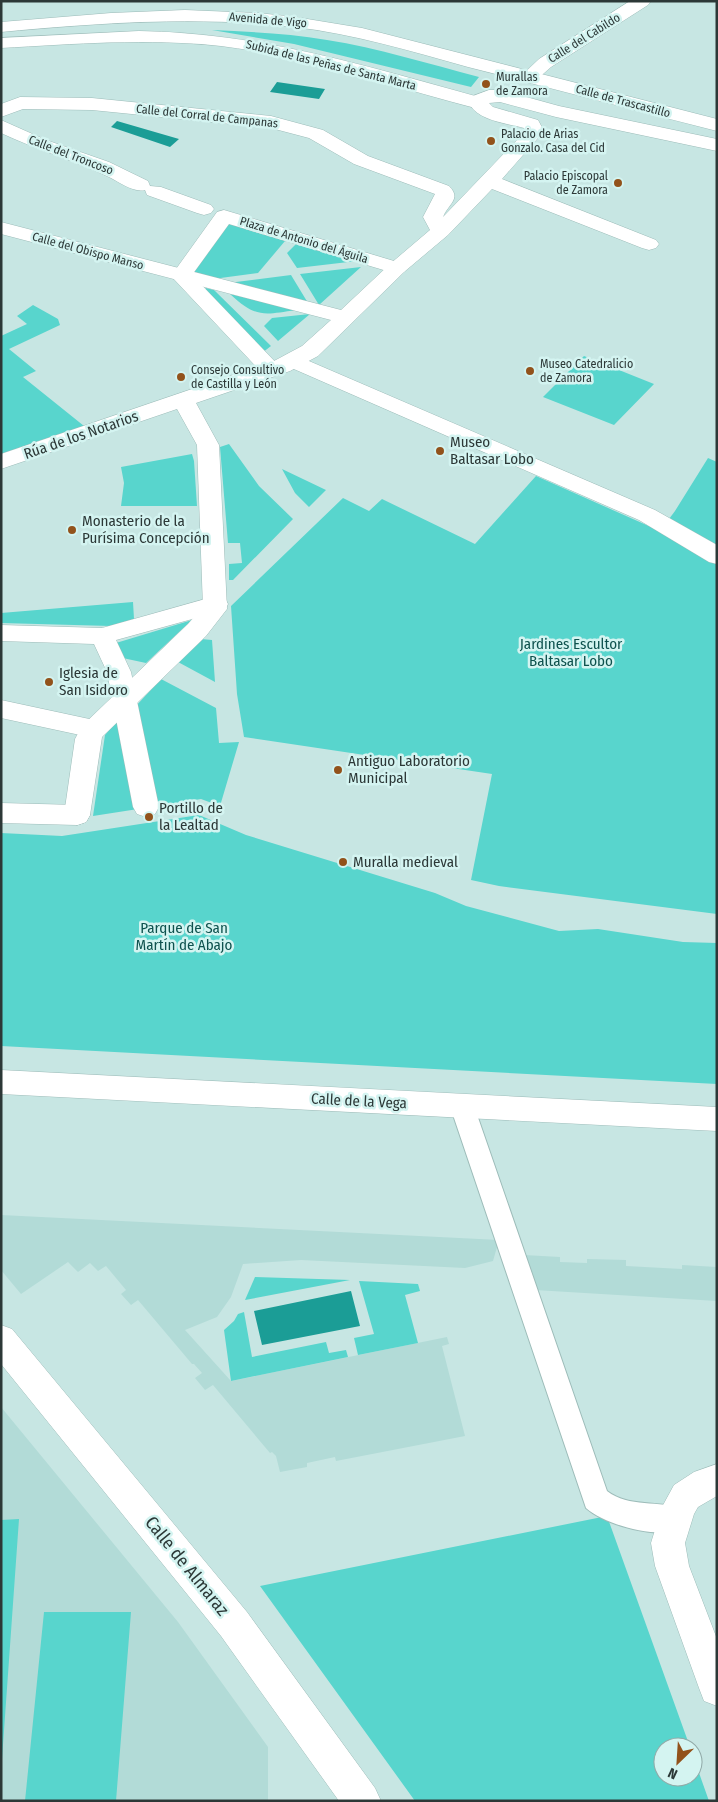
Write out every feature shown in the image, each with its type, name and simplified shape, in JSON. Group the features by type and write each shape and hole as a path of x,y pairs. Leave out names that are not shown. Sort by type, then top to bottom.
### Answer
{"main road":[{"name":"Calle del Cabildo","path":"529,76 545,63 642,1"},
{"name":"Avenida de Vigo","path":"1,27 141,17 209,16 278,20 351,31 529,76"},
{"name":"Subida de las Peñas de Santa Marta","path":"1,43 149,38 220,41 290,53 479,102"},
{"name":"Calle de Trascastillo","path":"529,76 717,125"},
{"path":"479,102 484,97 501,96 556,111 717,144"},
{"name":"Rúa de los Notarios","path":"1,462 162,407 265,363 295,361 310,351 397,268 441,231 535,131 531,124 486,111 479,102"},
{"name":"Calle del Corral de Campanas","path":"1,111 20,103 92,104 226,116 298,128 324,138 361,160 445,192 445,198 433,217 441,231"},
{"name":"Calle del Troncoso","path":"1,126 39,144 108,169 148,188 215,213"},
{"path":"490,181 649,244"},
{"name":"Plaza de Antonio del Águila","path":"177,275 215,213 397,268"},
{"name":"Calle del Obispo Manso","path":"1,228 177,275"},
{"path":"177,275 345,317"},
{"path":"177,275 265,363"},
{"path":"295,361 647,515 717,556"},
{"path":"1,813 77,815 88,740 94,729 213,613 216,604 208,448 205,437 183,399"},
{"path":"1,633 102,636 216,604"},
{"path":"102,636 119,672 146,807"},
{"path":"1,710 94,729"},
{"name":"Calle de la Vega","path":"1,1082 717,1119"},
{"name":"Calle de Almaraz","path":"1,1339 234,1624 362,1801"},
{"path":"717,1480 706,1482 686,1496 674,1519 668,1543 669,1555 717,1688"}],"lane":[{"path":"462,1106 484,1164 596,1499 603,1506 613,1511 674,1519"}],"shaded area":[{"path":"277,82 325,89 319,99 270,92"},
{"path":"117,121 179,139 170,147 111,127"},
{"path":"1,1215 499,1240 493,1261 465,1268 301,1260 243,1264 231,1297 217,1317 185,1330 231,1381 447,1337 449,1344 442,1346 465,1436 336,1461 335,1457 307,1463 307,1467 280,1472 276,1456 272,1452 270,1453 213,1385 205,1390 195,1378 202,1373 192,1364 138,1300 131,1305 121,1294 126,1290 106,1266 98,1271 90,1263 78,1272 68,1262 21,1294 1,1270"},
{"path":"524,1255 560,1257 560,1262 587,1263 587,1259 626,1260 626,1266 682,1269 682,1265 717,1267 717,1301 535,1290"},
{"path":"351,1291 360,1326 262,1345 254,1311"},
{"path":"1,1407 178,1622 268,1747 268,1801 1,1801"}],"green space":[{"path":"212,30 284,34 346,43 479,77 471,87 294,44"},
{"path":"227,223 285,241 258,273 213,279 191,273"},
{"path":"296,244 357,261 297,268 287,253"},
{"path":"361,267 319,305 300,274"},
{"path":"291,275 308,303 228,283"},
{"path":"206,288 214,290 271,346 262,353 202,293"},
{"path":"230,294 296,310 260,313 239,302"},
{"path":"33,305 58,319 60,325 9,349 36,371 23,377 84,426 1,456 1,336 27,324 17,316"},
{"path":"310,314 278,341 264,326 272,318"},
{"path":"584,356 654,384 614,425 543,397"},
{"path":"229,444 259,486 293,519 233,580 229,580 229,564 242,563 240,543 228,543 220,447"},
{"path":"192,454 197,506 121,506 124,483 121,467"},
{"name":"Jardines Escultor Baltasar Lobo","path":"708,458 717,462 717,914 499,886 471,880 492,774 244,737 237,694 231,606 343,498 369,511 382,499 475,544 536,476 660,531 675,511"},
{"path":"282,469 326,490 309,507 295,493"},
{"path":"133,602 134,619 111,626 1,623 1,613"},
{"path":"192,620 146,663 118,657 116,643"},
{"path":"201,639 212,640 215,682 178,662"},
{"path":"161,679 216,708 219,743 239,742 220,806 201,799 153,807 135,707"},
{"path":"121,716 138,809 93,816 105,735"},
{"name":"Parque de San Martín de Abajo","path":"199,815 246,835 435,893 466,906 559,931 598,929 683,942 717,943 717,1084 1,1046 1,833 62,836"},
{"path":"255,1277 350,1280 245,1300"},
{"path":"359,1281 418,1284 420,1291 405,1295 418,1343 358,1355 354,1338 374,1334"},
{"path":"244,1312 252,1357 326,1342 329,1353 346,1350 348,1357 231,1381 224,1330 234,1321 238,1314"},
{"path":"607,1516 686,1737 653,1737 653,1787 703,1787 703,1784 709,1801 415,1801 260,1586"},
{"path":"19,1519 1,1773 1,1520"},
{"path":"44,1612 131,1612 116,1801 25,1801"}],"place":[{"name":"Murallas de Zamora","path":"486,84"},
{"name":"Palacio de Arias Gonzalo. Casa del Cid","path":"491,141"},
{"name":"Palacio Episcopal de Zamora","path":"618,183"},
{"name":"Museo Catedralicio de Zamora","path":"530,371"},
{"name":"Consejo Consultivo de Castilla y León","path":"181,377"},
{"name":"Museo Baltasar Lobo","path":"440,451"},
{"name":"Monasterio de la Purísima Concepción","path":"72,530"},
{"name":"Iglesia de San Isidoro","path":"49,682"},
{"name":"Antiguo Laboratorio Municipal","path":"338,770"},
{"name":"Portillo de la Lealtad","path":"149,817"},
{"name":"Muralla medieval","path":"343,862"}]}
